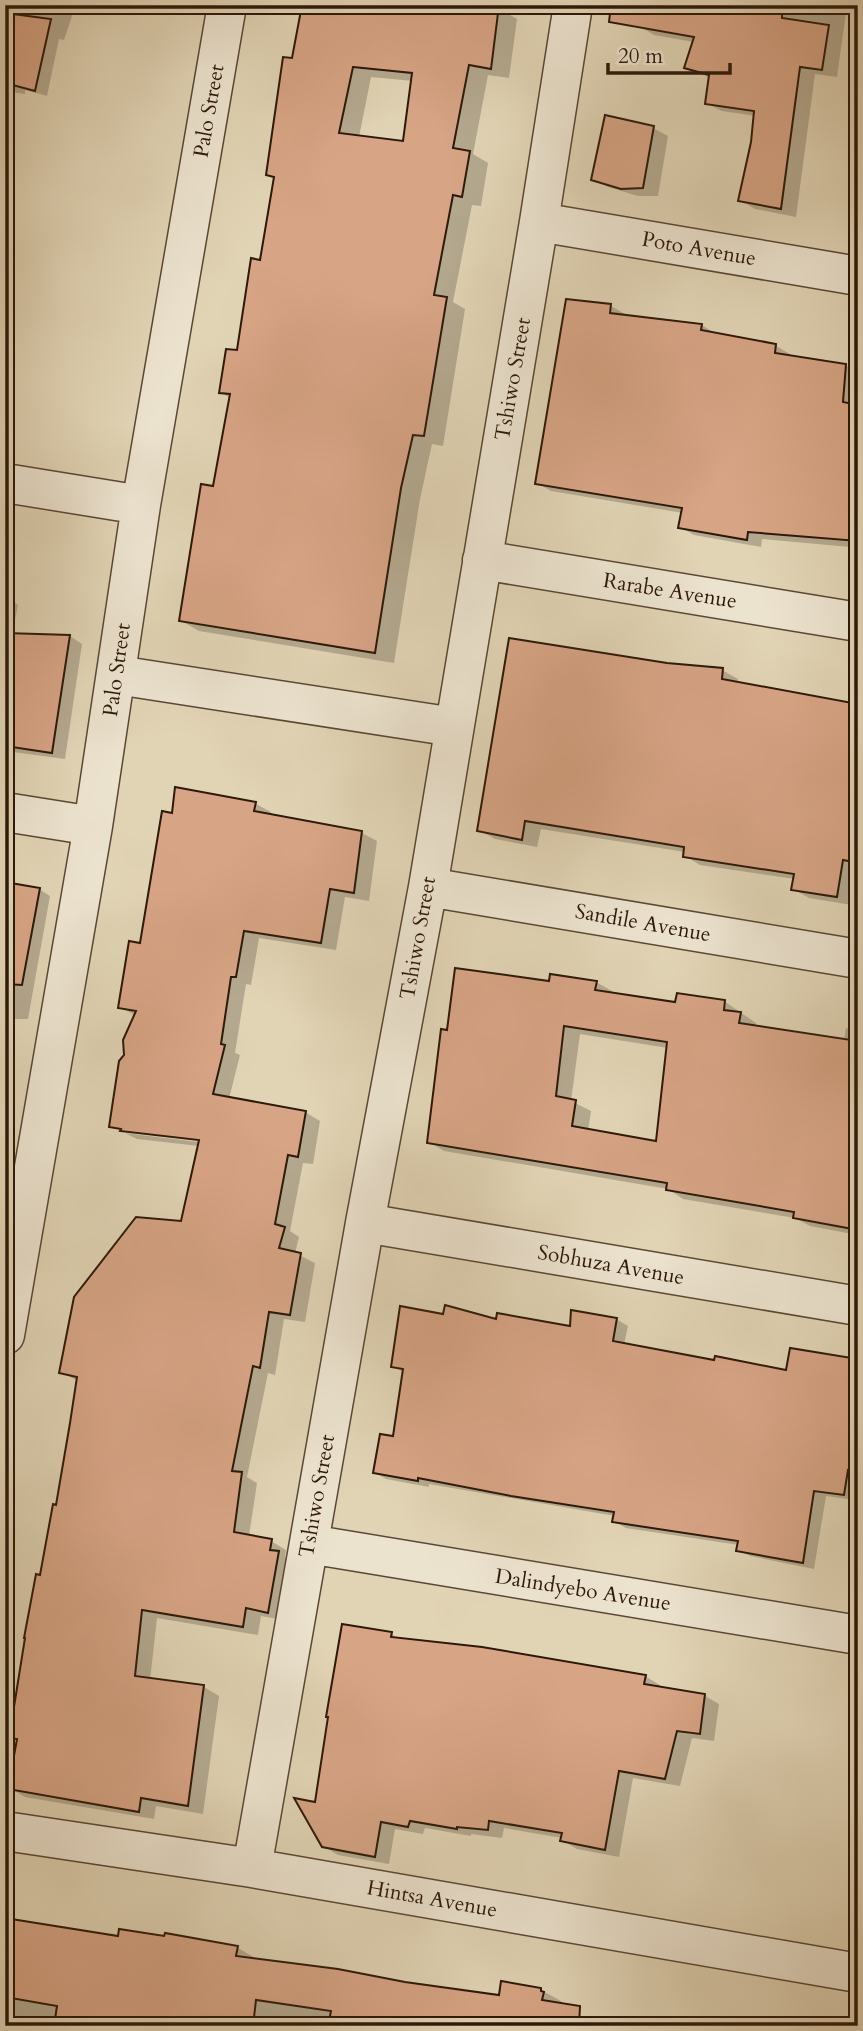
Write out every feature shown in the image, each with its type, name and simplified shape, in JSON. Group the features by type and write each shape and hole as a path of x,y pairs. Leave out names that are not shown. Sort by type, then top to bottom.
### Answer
{"street":[{"name":"Palo Street","path":"5,1335 20,1156 93,827 141,505 227,5"},
{"name":"Tshiwo Street","path":"252,1868 365,1223 428,887 540,222 573,5"},
{"name":"Poto Avenue","path":"540,222 856,268"},
{"path":"5,482 141,505"},
{"name":"Rarabe Avenue","path":"482,560 858,622"},
{"path":"117,675 454,727"},
{"path":"5,812 93,827"},
{"name":"Sandile Avenue","path":"428,887 858,959"},
{"name":"Sobhuza Avenue","path":"365,1223 858,1306"},
{"name":"Dalindyebo Avenue","path":"309,1544 858,1635"},
{"name":"Hintsa Avenue","path":"5,1831 252,1868 858,1973"}],"building":[{"path":"302,5 499,5 491,69 469,65 453,148 470,151 462,197 453,195 434,295 447,297 424,436 413,435 401,488 375,653 179,621 201,484 213,486 230,394 219,393 226,349 237,350 251,258 260,260 274,177 266,175 283,57 292,58","holes":["353,67 412,73 403,141 339,133"]},
{"path":"611,5 729,5 782,10 782,18 829,25 822,70 800,67 781,209 738,201 751,142 754,111 705,104 709,75 684,68 694,37 609,22"},
{"path":"5,13 51,19 35,91 5,83"},
{"path":"605,115 654,126 643,188 621,189 591,180"},
{"path":"566,299 611,304 610,313 702,324 701,330 776,344 775,353 846,364 843,402 858,405 858,541 748,532 747,540 678,528 682,508 535,484"},
{"path":"5,633 70,635 52,753 5,746"},
{"path":"509,638 667,663 723,668 722,679 858,704 858,863 843,860 837,897 791,890 794,874 683,857 684,847 525,821 522,840 477,831"},
{"path":"175,787 256,802 254,811 362,831 354,893 330,889 321,943 244,931 236,977 231,977 221,1044 225,1045 213,1094 306,1111 298,1157 288,1155 275,1224 285,1227 279,1248 301,1253 290,1315 269,1312 260,1368 253,1366 232,1471 242,1472 234,1532 272,1539 270,1550 279,1551 268,1613 246,1608 243,1627 142,1610 135,1676 204,1685 188,1806 141,1798 139,1812 8,1789 17,1739 9,1738 36,1574 40,1575 53,1504 56,1505 77,1377 59,1373 74,1297 136,1217 181,1221 199,1140 120,1131 121,1129 109,1127 119,1061 124,1055 123,1040 136,1011 118,1008 129,941 140,943 162,811 172,813"},
{"path":"5,882 40,888 22,985 5,984"},
{"path":"455,968 549,981 550,974 597,981 595,990 675,1002 677,993 725,1000 724,1010 741,1012 739,1023 858,1041 858,1230 793,1218 794,1212 666,1190 667,1183 427,1143 441,1029 447,1030","holes":["564,1026 667,1042 656,1141 572,1126 576,1100 556,1096"]},
{"path":"445,1305 496,1319 497,1313 570,1326 571,1310 617,1318 613,1341 786,1370 790,1348 858,1359 858,1473 848,1470 844,1495 814,1491 803,1563 736,1551 738,1541 612,1522 614,1512 418,1478 418,1481 373,1473 380,1434 393,1436 403,1369 391,1367 400,1306 443,1314"},
{"path":"342,1624 392,1632 391,1637 482,1647 646,1675 644,1684 705,1694 700,1734 677,1731 665,1779 619,1771 605,1850 560,1841 562,1833 489,1821 488,1830 457,1829 410,1821 408,1827 381,1822 375,1857 322,1847 294,1798 315,1802"},
{"path":"5,1918 118,1936 119,1929 164,1936 165,1933 238,1946 236,1956 338,1969 405,1982 499,1995 501,1981 541,1988 544,1992 542,2000 580,2006 579,2026 328,2026 331,2011 256,2000 253,2026 54,2026 57,2006 5,1997"}]}
